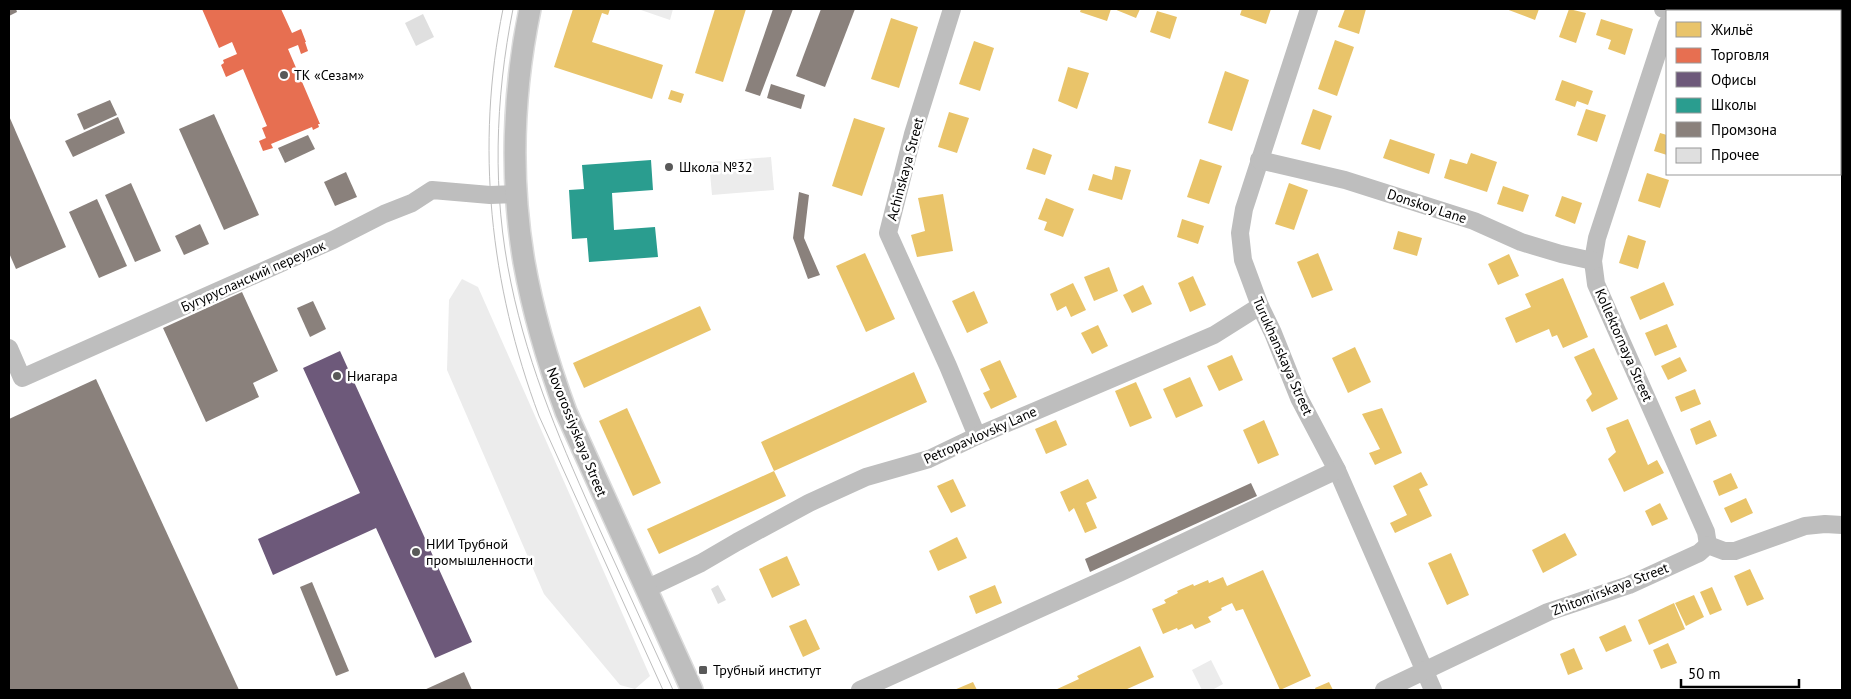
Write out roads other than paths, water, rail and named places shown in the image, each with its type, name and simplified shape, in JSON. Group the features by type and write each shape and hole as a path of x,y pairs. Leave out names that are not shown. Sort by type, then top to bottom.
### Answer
{"main road":[{"name":"Novorossiyskaya Street","path":"530,9 524,39 518,92 517,194 524,262 540,334 570,421 692,690"}],"street":[{"name":"Achinskaya Street","path":"952,9 913,134 888,232 977,436"},
{"name":"Turukhanskaya Street","path":"1308,9 1244,209 1240,233 1243,260 1260,306 1299,398 1337,470 1433,690"},
{"name":"Kollektornaya Street","path":"1666,27 1597,238 1593,261 1596,284 1706,532 1708,545"},
{"name":"Donskoy Lane","path":"1260,160 1345,180 1474,221 1521,242 1593,261"},
{"name":"Бугурусланский переулок","path":"9,348 22,378 333,240 384,214 412,203 432,190 490,195 517,194"},
{"name":"Petropavlovsky Lane","path":"646,589 701,563 809,503 866,477 929,459 977,436 1214,334 1260,306"},
{"path":"860,690 1130,568 1337,470"},
{"path":"1708,545 1724,551 1735,551 1805,526 1842,525"},
{"name":"Zhitomirskaya Street","path":"1384,690 1548,612 1629,585 1699,553 1708,545"}],"tram line":[{"path":"503,9 494,60 489,163 492,215 499,266 509,316 522,367 539,416 663,690"},
{"path":"513,9 502,77 498,146 501,215 505,249 518,315 537,378 560,438 673,690"}],"place":[{"name":"ТК «Сезам»","path":"284,75"},
{"name":"Школа №32","path":"669,167"},
{"name":"Ниагара","path":"337,376"},
{"name":"НИИ Трубной промышленности","path":"416,552"},
{"name":"Трубный институт","path":"703,670"}]}
